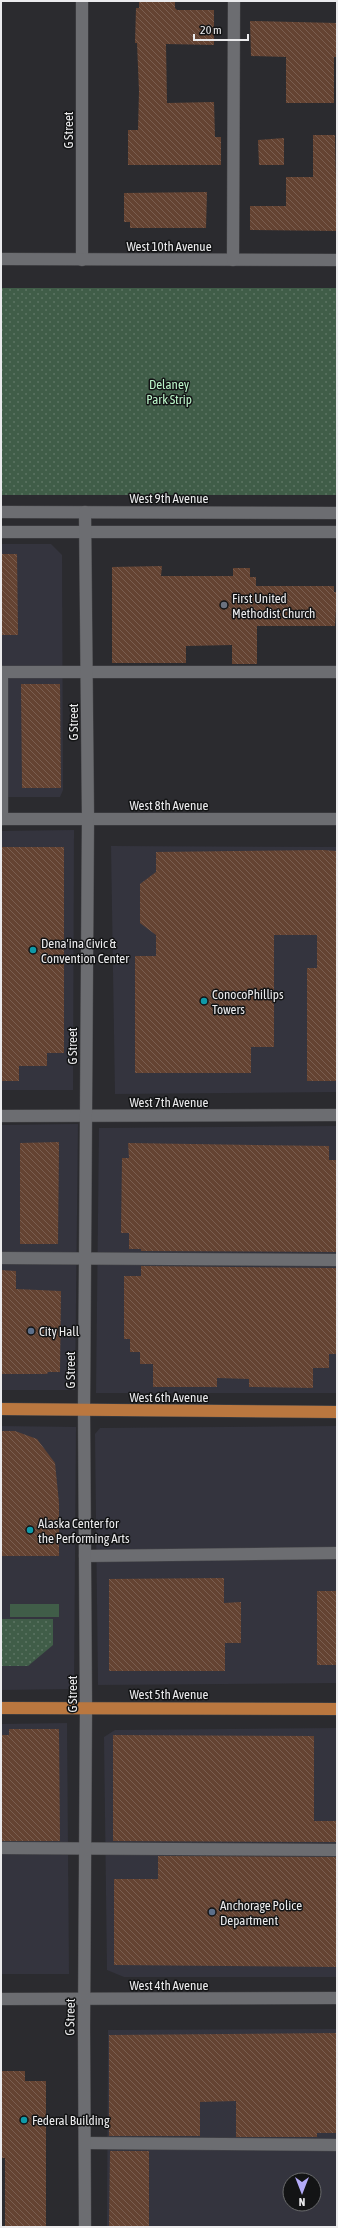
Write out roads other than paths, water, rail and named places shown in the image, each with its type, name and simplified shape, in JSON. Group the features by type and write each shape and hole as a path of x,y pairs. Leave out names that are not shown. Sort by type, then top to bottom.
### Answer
{"main road":[{"name":"West 6th Avenue","path":"1,1409 337,1412"},
{"name":"West 5th Avenue","path":"1,1708 337,1708"}],"street":[{"name":"G Street","path":"82,1 82,260"},
{"path":"232,260 234,1"},
{"name":"West 10th Avenue","path":"1,259 337,260"},
{"name":"West 9th Avenue","path":"1,512 337,513"},
{"name":"G Street","path":"85,512 88,818 84,1410 86,1708 84,1998 85,2227"},
{"path":"1,532 337,532"},
{"path":"2,819 1,672 337,672"},
{"name":"West 8th Avenue","path":"2,819 337,819"},
{"name":"West 7th Avenue","path":"1,1116 337,1115"},
{"path":"1,1258 337,1260"},
{"path":"85,1556 337,1553"},
{"path":"1,1848 337,1850"},
{"name":"West 4th Avenue","path":"1,1999 337,1998"},
{"path":"84,2143 337,2145"}],"place":[{"name":"First United Methodist Church","path":"224,605"},
{"name":"Dena'ina Civic & Convention Center","path":"33,950"},
{"name":"ConocoPhillips Towers","path":"204,1001"},
{"name":"City Hall","path":"31,1331"},
{"name":"Alaska Center for the Performing Arts","path":"30,1530"},
{"name":"Anchorage Police Department","path":"212,1912"},
{"name":"Federal Building","path":"24,2120"}],"park label":[{"name":"Delaney Park Strip","path":"169,392"}]}
